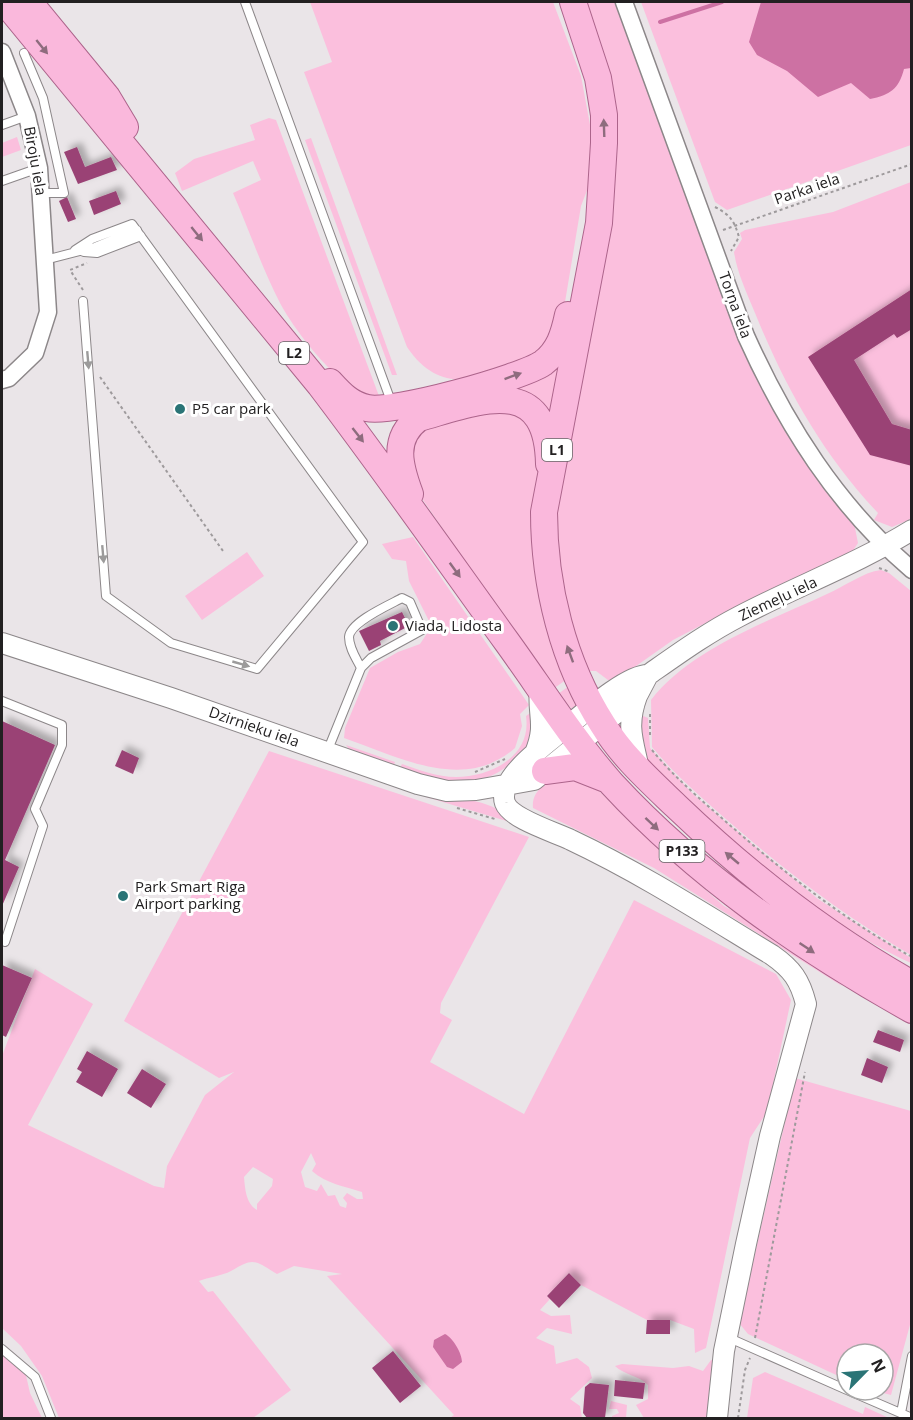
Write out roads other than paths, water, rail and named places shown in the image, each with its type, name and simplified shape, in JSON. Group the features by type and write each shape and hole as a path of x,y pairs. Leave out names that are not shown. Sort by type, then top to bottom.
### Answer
{"main road":[{"name":"L2","path":"5,2 341,413 421,522"},
{"path":"29,2 107,97 123,122 133,157"},
{"name":"L1","path":"573,2 592,58 605,131 599,223 544,512 544,551 548,580 563,636 598,716"},
{"path":"402,420 532,369 552,354 565,332 587,218 601,187"},
{"path":"238,285 264,301 345,398 366,408 402,420 494,398 514,401 526,407 536,416 548,443 549,488"},
{"name":"P133","path":"402,420 399,456 401,473 421,522 540,689 611,782 647,819 719,884 812,951 912,1010"},
{"name":"P133","path":"598,716 639,770 727,854 858,951 906,974"},
{"path":"540,762 575,767 611,782"}],"street":[{"name":"Torņa iela","path":"624,2 746,336 789,423 838,494 885,546 904,573"},
{"name":"Biroju iela","path":"2,52 27,116 39,168 48,312 35,353 9,378 2,380"},
{"name":"Ziemeļu iela","path":"598,716 634,678 648,675 702,638 738,617 885,546 912,530"},
{"name":"Dzirnieku iela","path":"2,643 418,784 447,791 497,787 509,783 524,784 540,762 598,716"},
{"name":"Ziemeļu iela","path":"598,716 643,700 648,675"},
{"path":"540,689 538,703 543,723 540,762"},
{"path":"639,770 632,748 630,715 643,700"},
{"path":"509,783 525,811 538,824 649,880 772,955 789,967 802,988 806,1004 770,1136 727,1337 717,1419"}],"lane":[{"name":"P133","path":"245,2 402,420"},
{"path":"24,52 44,98 64,193 42,193"},
{"path":"2,125 27,116"},
{"path":"2,181 39,168"},
{"path":"75,250 97,253 137,230"},
{"path":"45,260 75,250 92,239 137,230"},
{"path":"86,300 106,596 171,643 257,669 363,542 137,230"},
{"path":"327,752 361,668 370,658 422,630 410,602 402,598 353,626 349,634 351,646 361,668"},
{"path":"2,701 62,725 62,745 35,809 43,826 5,942"},
{"path":"879,992 912,1019"},
{"path":"727,1337 835,1385"},
{"path":"2,1350 35,1377 51,1419"},
{"path":"901,1413 912,1356"},
{"path":"875,1402 912,1418"}],"waterway":[{"path":"660,22 722,2"}],"place":[{"name":"P5 car park","path":"180,409"},
{"name":"Viada, Lidosta","path":"393,626"},
{"name":"Park Smart Riga Airport parking","path":"123,896"}]}
